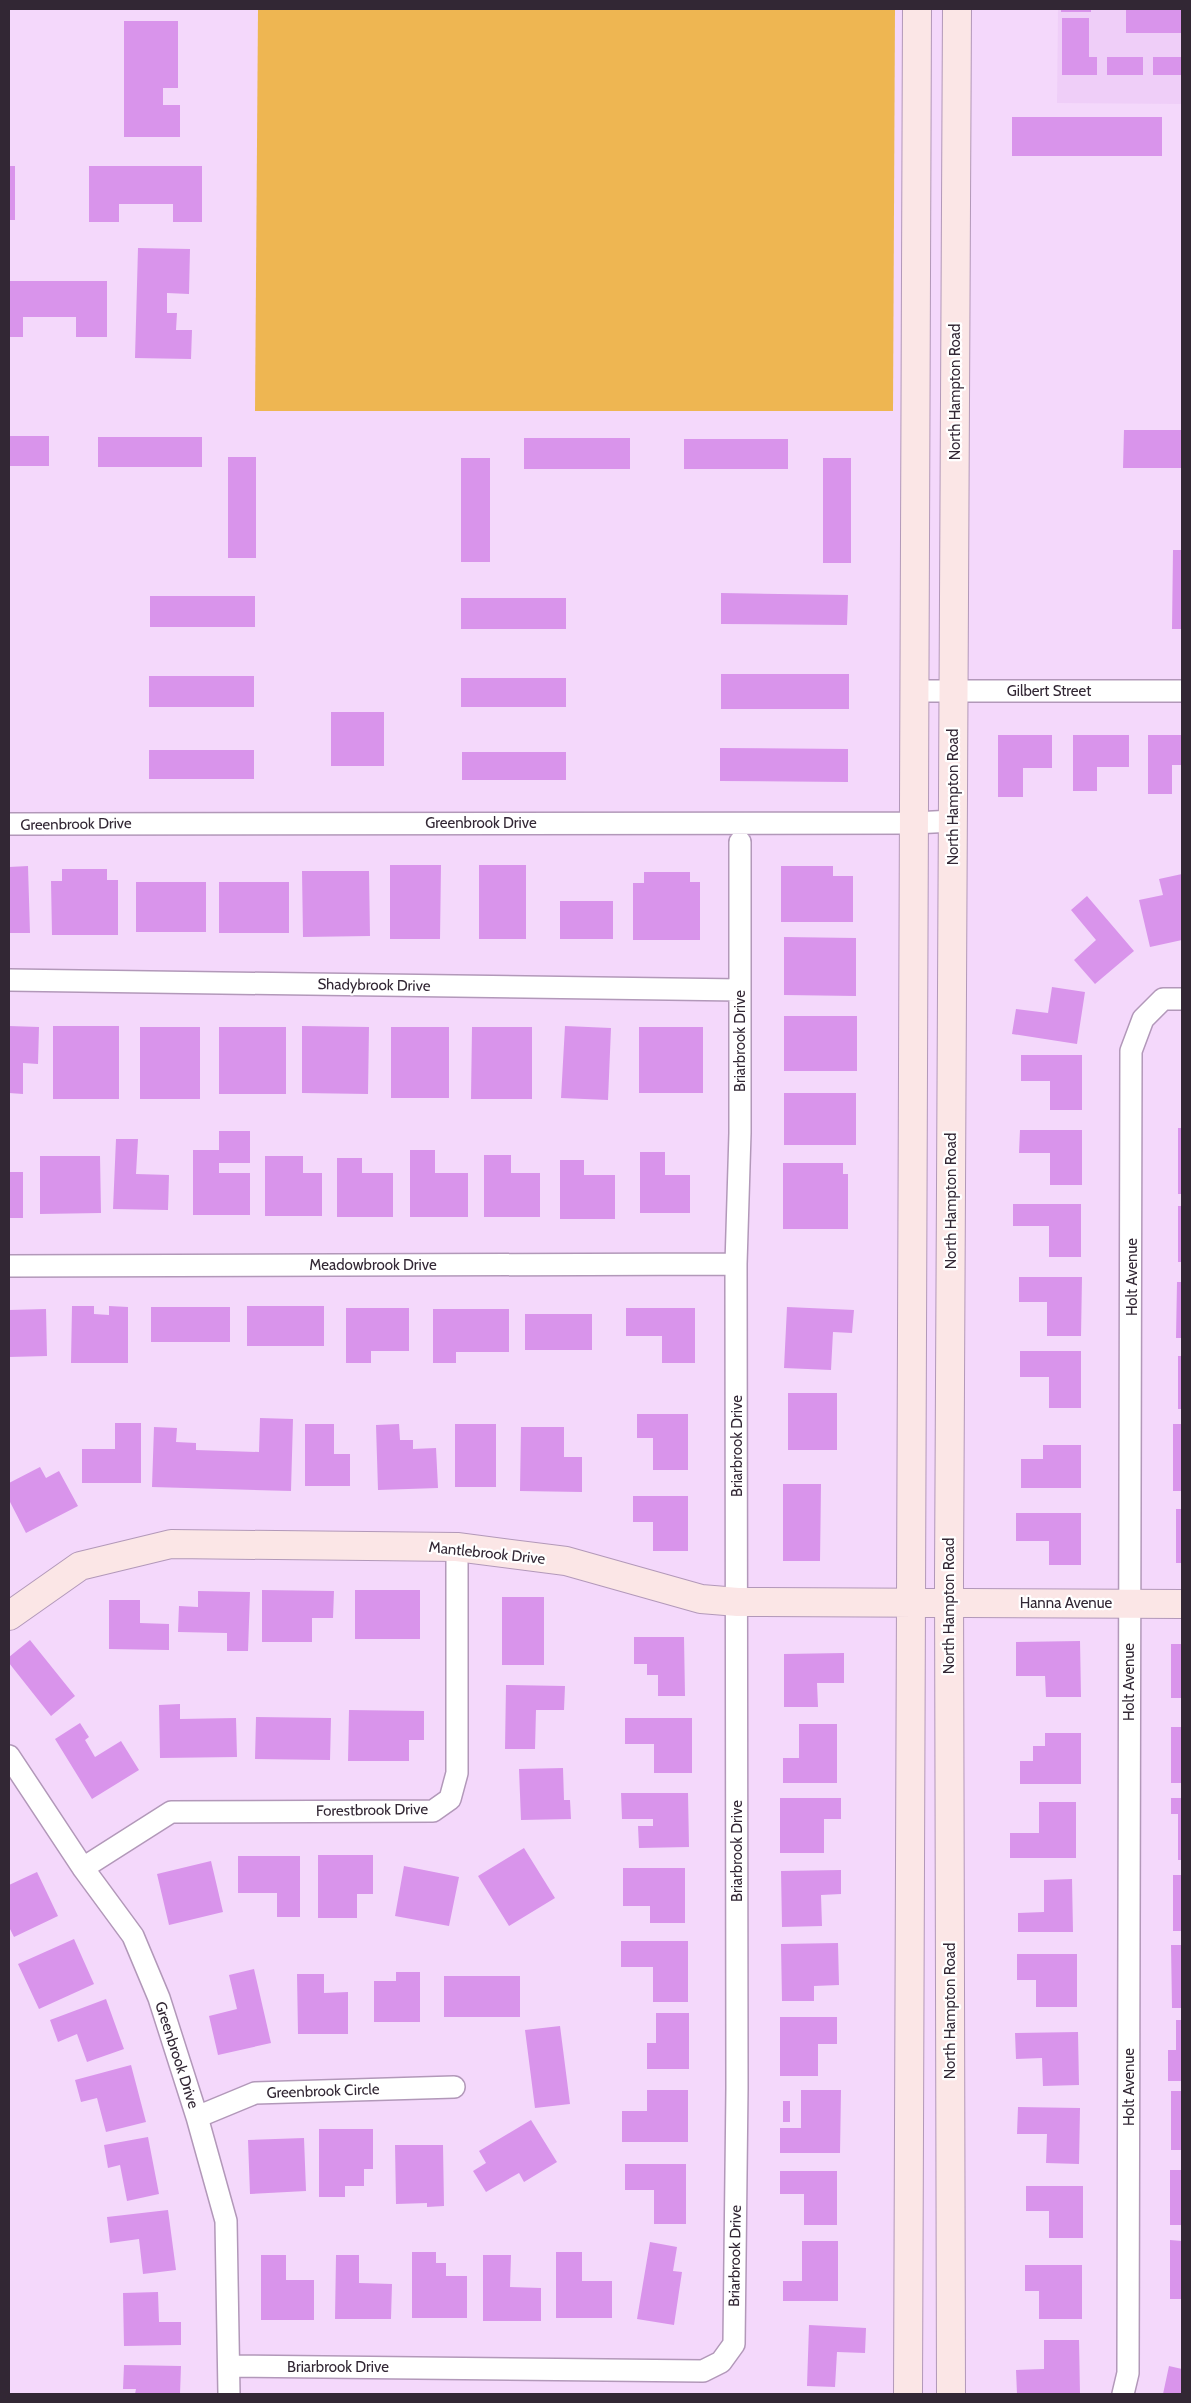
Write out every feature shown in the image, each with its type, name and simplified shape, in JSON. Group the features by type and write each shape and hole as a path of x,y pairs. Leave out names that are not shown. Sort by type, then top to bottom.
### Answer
{"main road":[{"path":"908,2394 918,9"},
{"name":"North Hampton Road","path":"950,2394 949,1603 957,9"},
{"name":"Mantlebrook Drive","path":"9,1616 80,1566 171,1544 457,1547 566,1561 702,1599 738,1602 949,1603"},
{"name":"Hanna Avenue","path":"949,1603 1182,1604"}],"street":[{"name":"Gilbert Street","path":"915,691 1182,691"},
{"name":"Greenbrook Drive","path":"9,824 914,824 953,821"},
{"name":"Briarbrook Drive","path":"229,2366 703,2370 720,2362 734,2344 738,1602 736,1264 740,1133 740,842"},
{"name":"Shadybrook Drive","path":"9,980 740,990"},
{"name":"Holt Avenue","path":"1123,2394 1128,2372 1131,1051 1143,1019 1163,998 1182,998"},
{"name":"Meadowbrook Drive","path":"9,1266 736,1264"},
{"name":"Forestbrook Drive","path":"83,1868 170,1812 433,1811 450,1799 457,1773 457,1547"},
{"name":"Greenbrook Drive","path":"9,1756 83,1868 133,1936 159,1998 197,2117 226,2221 229,2394"},
{"name":"Greenbrook Circle","path":"197,2117 255,2093 454,2087"}],"shaded area":[{"path":"258,9 895,9 893,411 255,411"},
{"path":"1058,9 1182,9 1182,104 1057,103"}],"building":[{"path":"1061,9 1091,9 1091,12 1061,12"},
{"path":"1126,9 1182,9 1182,33 1126,33"},
{"path":"1062,18 1089,18 1089,57 1097,57 1097,75 1062,75"},
{"path":"124,21 178,21 178,88 163,88 163,105 180,105 180,137 124,137"},
{"path":"1107,57 1143,57 1143,75 1107,75"},
{"path":"1153,57 1182,57 1182,75 1153,75"},
{"path":"1012,117 1162,117 1162,156 1012,156"},
{"path":"9,166 15,166 15,220 9,220"},
{"path":"89,166 202,166 202,222 173,222 173,204 119,204 119,222 89,222"},
{"path":"138,248 190,249 189,294 167,293 167,313 177,313 176,330 192,330 191,359 135,358"},
{"path":"9,281 107,281 107,337 76,337 76,317 23,317 23,337 9,337"},
{"path":"1124,430 1182,430 1182,468 1123,468"},
{"path":"9,436 49,436 49,466 9,466"},
{"path":"98,437 202,437 202,467 98,467"},
{"path":"524,438 630,438 630,469 524,469"},
{"path":"684,439 788,439 788,469 684,469"},
{"path":"228,457 256,457 256,558 228,558"},
{"path":"461,458 490,458 490,562 461,562"},
{"path":"823,458 851,458 851,563 823,563"},
{"path":"1173,550 1182,550 1182,629 1172,629"},
{"path":"721,593 848,595 847,625 721,624"},
{"path":"150,596 255,596 255,627 150,627"},
{"path":"461,598 566,598 566,629 461,629"},
{"path":"721,674 849,674 849,709 721,709"},
{"path":"149,676 254,676 254,707 149,707"},
{"path":"461,678 566,678 566,707 461,707"},
{"path":"331,712 384,712 384,766 331,766"},
{"path":"998,735 1052,735 1052,768 1023,768 1023,797 998,797"},
{"path":"1073,735 1129,735 1129,767 1097,767 1097,791 1073,791"},
{"path":"1148,735 1182,735 1182,765 1172,765 1172,794 1148,794"},
{"path":"720,748 848,749 848,782 720,781"},
{"path":"149,750 254,750 254,779 149,779"},
{"path":"462,752 566,752 566,780 462,780"},
{"path":"390,865 441,865 440,939 390,939"},
{"path":"479,865 526,865 526,939 479,939"},
{"path":"28,866 30,933 9,933 9,867"},
{"path":"781,866 833,866 833,876 853,876 853,922 781,922"},
{"path":"62,869 107,869 107,880 118,880 118,935 52,935 51,881 62,881"},
{"path":"302,871 369,871 370,936 303,937"},
{"path":"644,872 690,872 690,882 700,882 700,940 633,940 633,883 644,883"},
{"path":"1182,874 1182,940 1150,947 1139,900 1163,895 1159,879"},
{"path":"136,882 206,882 206,932 136,932"},
{"path":"219,882 289,882 289,933 219,933"},
{"path":"1087,896 1134,951 1095,984 1074,960 1096,940 1071,910"},
{"path":"560,901 613,901 613,939 560,939"},
{"path":"784,937 856,938 856,996 784,995"},
{"path":"1052,987 1085,992 1077,1044 1012,1034 1016,1009 1048,1013"},
{"path":"784,1016 857,1016 857,1071 784,1071"},
{"path":"9,1026 39,1027 38,1064 23,1063 23,1094 9,1093"},
{"path":"53,1026 119,1026 119,1099 53,1099"},
{"path":"302,1026 369,1027 368,1094 302,1093"},
{"path":"565,1026 611,1028 608,1100 561,1098"},
{"path":"140,1027 200,1027 200,1099 140,1099"},
{"path":"219,1027 286,1027 286,1094 219,1094"},
{"path":"391,1027 449,1027 449,1098 391,1098"},
{"path":"472,1027 532,1027 532,1099 471,1099"},
{"path":"639,1027 703,1027 703,1093 639,1093"},
{"path":"1021,1055 1082,1055 1082,1110 1050,1110 1050,1081 1021,1081"},
{"path":"784,1093 856,1093 856,1145 784,1145"},
{"path":"1178,1128 1182,1128 1182,1194 1178,1194"},
{"path":"1020,1130 1082,1130 1082,1185 1050,1185 1050,1153 1019,1153"},
{"path":"219,1131 250,1131 250,1163 219,1163 219,1173 250,1173 250,1215 193,1215 193,1150 219,1150"},
{"path":"116,1139 138,1139 136,1174 169,1175 168,1210 113,1209"},
{"path":"410,1150 435,1150 435,1173 468,1173 468,1217 410,1217"},
{"path":"640,1152 665,1152 665,1175 690,1175 690,1213 640,1213"},
{"path":"484,1155 511,1155 511,1173 540,1173 540,1217 484,1217"},
{"path":"40,1156 100,1156 101,1213 40,1214"},
{"path":"265,1156 303,1156 303,1173 322,1173 322,1216 265,1216"},
{"path":"337,1158 362,1158 362,1173 393,1173 393,1217 337,1217"},
{"path":"560,1160 584,1160 584,1175 615,1175 615,1219 560,1219"},
{"path":"783,1163 843,1163 843,1174 848,1174 848,1229 783,1229"},
{"path":"9,1172 23,1172 23,1218 9,1218"},
{"path":"1013,1204 1081,1204 1081,1257 1049,1257 1049,1226 1013,1226"},
{"path":"1178,1206 1182,1206 1182,1262 1178,1262"},
{"path":"1019,1277 1082,1277 1081,1336 1047,1336 1047,1302 1019,1302"},
{"path":"1177,1282 1182,1282 1182,1338 1176,1338"},
{"path":"72,1306 94,1306 94,1314 109,1315 109,1306 128,1307 128,1363 71,1363"},
{"path":"247,1306 324,1306 324,1346 247,1346"},
{"path":"151,1307 230,1307 230,1342 151,1342"},
{"path":"787,1307 854,1310 852,1333 833,1332 831,1370 784,1368"},
{"path":"346,1308 409,1308 409,1351 371,1351 371,1363 346,1363"},
{"path":"626,1308 695,1308 695,1363 662,1363 662,1336 626,1336"},
{"path":"46,1309 47,1356 9,1357 9,1310"},
{"path":"433,1309 509,1309 509,1352 456,1352 456,1363 433,1363"},
{"path":"525,1314 592,1314 592,1350 525,1350"},
{"path":"1020,1351 1081,1351 1081,1408 1049,1408 1049,1377 1020,1377"},
{"path":"1178,1356 1182,1356 1182,1409 1178,1409"},
{"path":"788,1393 837,1393 837,1450 788,1450"},
{"path":"637,1414 688,1414 688,1470 653,1470 653,1438 637,1438"},
{"path":"260,1418 293,1419 291,1491 152,1487 154,1427 177,1428 176,1442 196,1443 196,1450 259,1452"},
{"path":"115,1423 141,1423 141,1483 82,1483 82,1449 115,1449"},
{"path":"305,1424 334,1424 334,1454 350,1454 350,1486 305,1486"},
{"path":"399,1424 400,1440 413,1440 413,1449 436,1448 438,1488 378,1490 376,1425"},
{"path":"455,1424 496,1424 496,1487 455,1487"},
{"path":"1173,1424 1182,1424 1182,1491 1173,1491"},
{"path":"521,1427 564,1427 564,1457 582,1457 582,1492 520,1491"},
{"path":"1043,1445 1081,1445 1081,1488 1021,1488 1021,1459 1043,1459"},
{"path":"40,1467 46,1478 59,1471 78,1506 26,1533 9,1500 9,1483"},
{"path":"783,1484 821,1484 820,1561 783,1561"},
{"path":"633,1496 688,1496 688,1551 653,1551 653,1522 633,1522"},
{"path":"1176,1509 1182,1509 1182,1563 1176,1563"},
{"path":"1016,1513 1081,1513 1081,1565 1049,1565 1049,1541 1016,1541"},
{"path":"262,1590 334,1591 333,1618 312,1618 312,1642 262,1642"},
{"path":"355,1590 420,1590 420,1639 355,1639"},
{"path":"198,1591 250,1592 248,1651 227,1651 227,1633 178,1632 179,1606 198,1607"},
{"path":"502,1597 544,1597 544,1665 502,1665"},
{"path":"109,1600 140,1600 140,1623 169,1624 169,1650 109,1649"},
{"path":"634,1637 684,1637 685,1696 658,1696 658,1675 647,1675 647,1664 634,1664"},
{"path":"30,1640 75,1696 51,1716 9,1663 9,1657"},
{"path":"1080,1641 1081,1697 1046,1697 1045,1676 1016,1676 1016,1642"},
{"path":"1171,1644 1182,1644 1182,1698 1171,1698"},
{"path":"844,1653 844,1683 817,1683 818,1707 784,1707 784,1654"},
{"path":"506,1685 565,1686 564,1710 536,1710 535,1749 505,1749"},
{"path":"180,1704 180,1719 236,1718 237,1757 160,1758 159,1705"},
{"path":"349,1710 424,1711 424,1740 409,1740 409,1761 348,1761"},
{"path":"256,1717 331,1718 330,1760 255,1759"},
{"path":"625,1718 692,1718 692,1773 654,1773 654,1744 625,1744"},
{"path":"80,1723 89,1737 85,1740 95,1757 121,1741 139,1770 92,1799 55,1739"},
{"path":"799,1724 837,1724 837,1783 783,1783 783,1758 799,1758"},
{"path":"1171,1727 1182,1727 1182,1783 1171,1783"},
{"path":"1045,1733 1081,1733 1081,1784 1020,1784 1020,1761 1033,1761 1033,1746 1045,1746"},
{"path":"563,1768 564,1800 570,1800 571,1819 521,1820 519,1769"},
{"path":"621,1793 688,1793 689,1847 639,1848 638,1826 653,1826 653,1819 622,1819"},
{"path":"780,1798 841,1798 841,1819 824,1819 824,1853 780,1853"},
{"path":"1171,1798 1182,1798 1182,1860 1178,1860 1178,1814 1171,1814"},
{"path":"1039,1802 1076,1802 1076,1858 1010,1858 1010,1833 1039,1833"},
{"path":"524,1848 555,1898 509,1926 478,1876"},
{"path":"318,1855 373,1855 373,1894 357,1894 357,1918 318,1918"},
{"path":"238,1856 300,1856 300,1917 277,1917 277,1893 238,1893"},
{"path":"211,1861 223,1912 169,1925 157,1874"},
{"path":"404,1866 459,1877 449,1926 395,1916"},
{"path":"623,1868 685,1868 685,1923 650,1923 650,1906 623,1906"},
{"path":"841,1870 841,1894 821,1895 822,1926 782,1927 781,1871"},
{"path":"37,1872 58,1916 14,1937 9,1927 9,1885"},
{"path":"1173,1875 1182,1875 1182,1931 1173,1931"},
{"path":"1072,1879 1073,1932 1018,1932 1018,1913 1044,1912 1044,1880"},
{"path":"74,1939 94,1984 39,2009 18,1964"},
{"path":"621,1941 688,1941 688,2002 653,2002 653,1967 621,1967"},
{"path":"838,1943 839,1985 814,1986 814,2001 782,2001 781,1944"},
{"path":"1171,1945 1182,1945 1182,2008 1172,2008"},
{"path":"1017,1954 1077,1954 1077,2007 1036,2007 1036,1980 1017,1980"},
{"path":"254,1969 271,2043 218,2055 209,2016 237,2009 229,1975"},
{"path":"396,1972 420,1972 420,2022 374,2022 374,1981 396,1981"},
{"path":"297,1974 324,1974 324,1993 348,1992 348,2034 298,2034"},
{"path":"444,1976 520,1976 520,2017 444,2017"},
{"path":"106,1999 124,2049 87,2062 77,2034 58,2042 50,2020"},
{"path":"656,2013 689,2013 689,2069 647,2069 647,2043 656,2043"},
{"path":"780,2017 837,2017 837,2044 818,2044 818,2076 780,2076"},
{"path":"1176,2020 1182,2020 1182,2081 1168,2081 1168,2050 1176,2050"},
{"path":"560,2026 570,2104 535,2108 525,2030"},
{"path":"1078,2032 1079,2085 1043,2086 1042,2058 1016,2059 1015,2033"},
{"path":"131,2065 146,2122 106,2132 97,2098 81,2102 75,2080"},
{"path":"647,2090 688,2090 688,2142 622,2142 622,2111 647,2111"},
{"path":"801,2090 841,2090 840,2153 780,2153 780,2128 801,2128"},
{"path":"1171,2091 1182,2091 1182,2150 1171,2150"},
{"path":"783,2101 790,2101 790,2122 783,2122"},
{"path":"1018,2107 1080,2108 1079,2164 1046,2163 1047,2134 1017,2134"},
{"path":"531,2120 557,2162 524,2182 519,2173 486,2192 473,2171 486,2163 479,2151"},
{"path":"319,2129 373,2129 373,2169 364,2169 364,2186 345,2186 345,2197 319,2197"},
{"path":"148,2137 159,2194 127,2201 120,2165 108,2168 104,2145"},
{"path":"304,2138 306,2191 250,2194 248,2140"},
{"path":"395,2145 443,2145 444,2206 427,2207 427,2203 396,2204"},
{"path":"625,2164 686,2164 686,2224 654,2224 654,2190 625,2190"},
{"path":"1170,2170 1182,2170 1182,2225 1170,2225"},
{"path":"780,2171 837,2171 837,2225 804,2225 804,2194 780,2194"},
{"path":"1026,2186 1083,2186 1083,2238 1049,2238 1049,2211 1026,2211"},
{"path":"168,2210 176,2270 143,2274 139,2239 110,2243 107,2217"},
{"path":"1170,2240 1182,2241 1182,2299 1170,2299"},
{"path":"802,2241 838,2241 838,2301 783,2301 783,2281 802,2281"},
{"path":"650,2242 677,2247 673,2271 682,2272 674,2325 637,2319"},
{"path":"412,2252 436,2252 436,2263 446,2263 446,2276 467,2276 467,2318 412,2318"},
{"path":"556,2252 582,2252 582,2281 612,2281 612,2318 556,2318"},
{"path":"261,2255 286,2255 286,2280 314,2280 314,2320 261,2320"},
{"path":"336,2255 359,2255 359,2283 392,2284 391,2319 335,2319"},
{"path":"483,2255 511,2255 510,2287 541,2288 541,2321 483,2321"},
{"path":"1025,2265 1082,2265 1082,2319 1039,2319 1039,2291 1025,2291"},
{"path":"158,2292 159,2322 181,2322 181,2345 124,2346 123,2293"},
{"path":"809,2325 866,2328 865,2353 837,2352 835,2387 807,2386"},
{"path":"1044,2340 1079,2340 1080,2394 1017,2394 1016,2370 1044,2369"},
{"path":"124,2365 181,2366 180,2394 135,2394 136,2389 123,2389"},
{"path":"1169,2366 1182,2369 1182,2394 1163,2394"}]}
